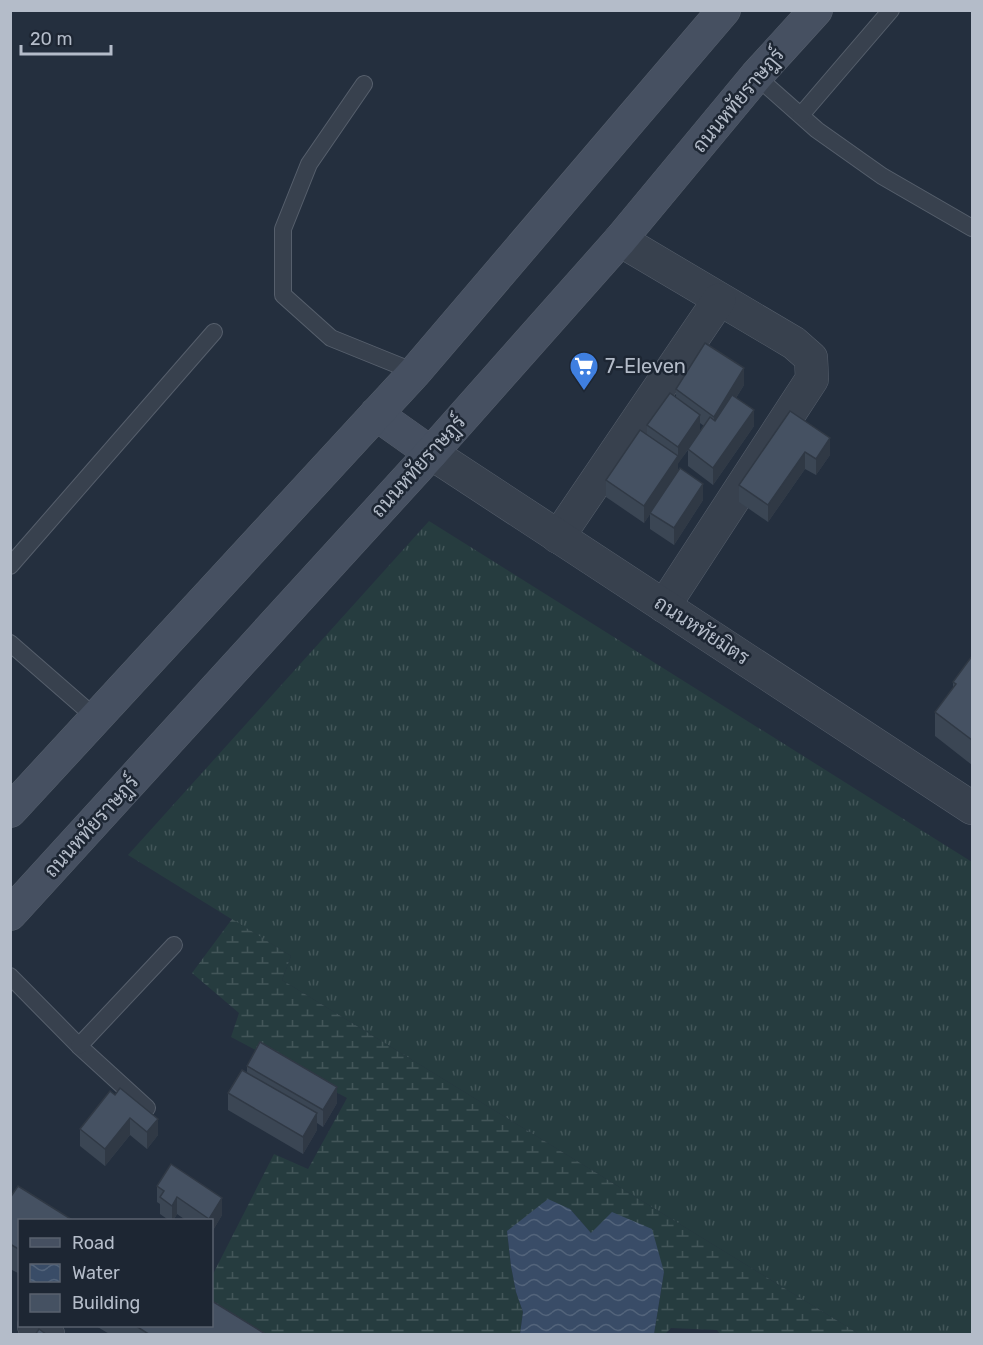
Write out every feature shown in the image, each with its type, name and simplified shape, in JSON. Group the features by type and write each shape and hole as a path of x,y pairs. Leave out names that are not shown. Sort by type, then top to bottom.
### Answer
{"main road":[{"path":"10,812 415,372 724,10"},
{"name":"ถนนหทัยราษฎร์","path":"10,914 431,453 620,240 756,76 816,10"},
{"path":"376,414 431,453"}],"street":[{"path":"620,240 794,344 811,358 812,379 664,606"},
{"path":"558,537 719,300"},
{"name":"ถนนหทัยมิตร","path":"431,453 972,808"}],"lane":[{"path":"801,116 891,10"},
{"path":"756,76 817,130 882,176 972,228"},
{"path":"364,84 309,164 283,229 283,294 331,338 415,372"},
{"path":"10,566 214,332"},
{"path":"10,643 96,718"},
{"path":"79,1046 174,945"},
{"path":"10,976 79,1046 147,1108"}],"green space":[{"path":"429,521 972,862 972,1334 859,1334 282,980 291,956 128,855"},
{"path":"232,919 291,956 282,980 859,1334 720,1334 717,1330 671,1328 665,1334 654,1334 664,1272 591,1233 570,1209 507,1231 516,1292 523,1312 520,1334 259,1334 213,1306 213,1274 274,1154 308,1169 347,1098 231,1037 239,1013 192,973"}],"water":[{"path":"548,1199 570,1209 591,1233 612,1212 652,1229 664,1272 654,1334 520,1334 523,1312 516,1292 507,1231"}],"building":[{"path":"705,343 744,368 714,417 676,389"},
{"path":"670,393 700,415 678,447 647,425"},
{"path":"732,395 754,410 713,468 688,449 710,417 715,421"},
{"path":"790,411 830,438 816,459 805,452 768,505 739,485"},
{"path":"640,430 678,456 644,506 606,480"},
{"path":"680,468 703,484 674,528 650,513"},
{"path":"972,656 972,740 935,712 956,684 953,682"},
{"path":"260,1042 337,1087 323,1110 247,1066"},
{"path":"242,1070 317,1113 303,1137 228,1093"},
{"path":"120,1088 158,1119 147,1132 130,1118 105,1149 80,1129 110,1091 115,1095"},
{"path":"171,1164 222,1198 209,1219 177,1197 172,1206 160,1197 164,1191 157,1186"},
{"path":"18,1186 71,1219 18,1219 18,1249 10,1244 10,1198"},
{"path":"213,1302 267,1335 150,1335 138,1327 213,1327"},
{"path":"39,1329 47,1335 35,1335"}],"place":[{"name":"7-Eleven","path":"584,392"}]}
